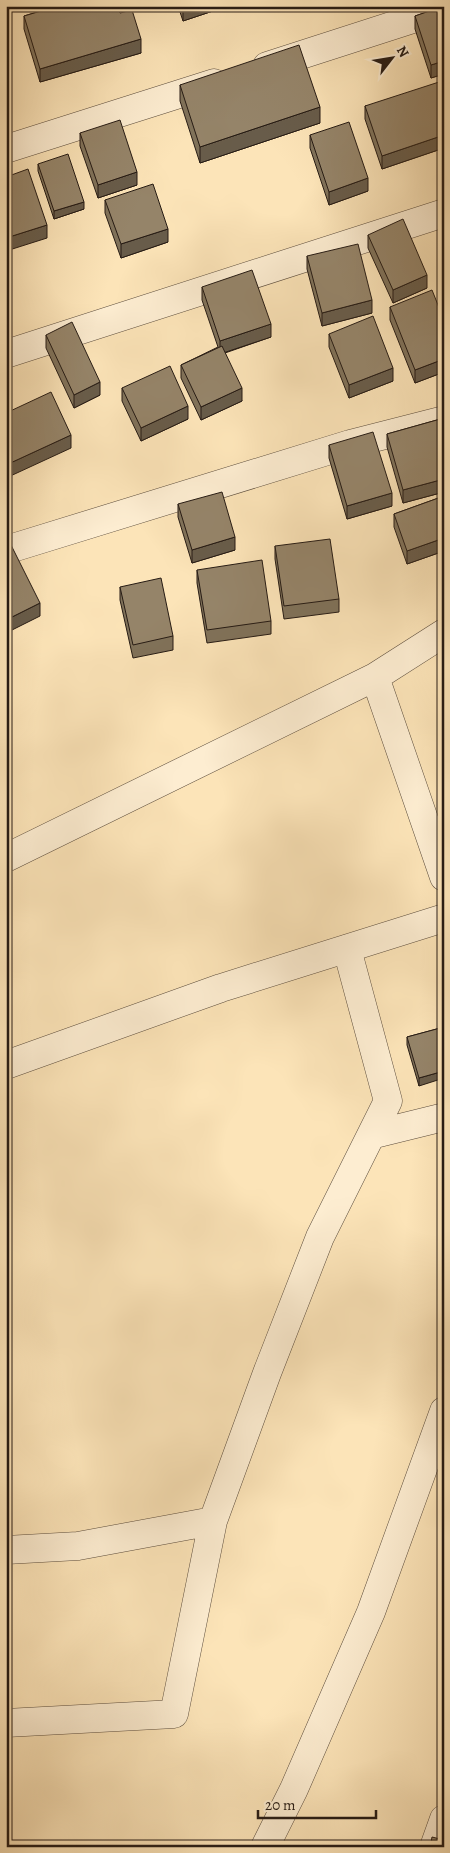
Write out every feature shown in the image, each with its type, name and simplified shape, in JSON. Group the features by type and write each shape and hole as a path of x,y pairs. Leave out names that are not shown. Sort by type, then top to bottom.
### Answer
{"street":[{"path":"6,149 444,9"},
{"path":"6,354 444,213"},
{"path":"6,550 350,444 444,420"},
{"path":"6,858 375,677 444,633"},
{"path":"375,677 444,878"},
{"path":"6,1064 221,988 444,918"},
{"path":"6,1723 174,1714 213,1521 267,1373 320,1237 388,1101 346,949"},
{"path":"371,1135 444,1117"},
{"path":"265,1847 294,1789 371,1612 444,1411"},
{"path":"6,1550 78,1546 213,1521"},
{"path":"434,1847 444,1819"}],"building":[{"path":"6,6 9,6 11,16 6,17"},
{"path":"58,6 117,6 120,13 132,10 141,39 40,69 24,16"},
{"path":"444,6 444,61 431,65 415,16"},
{"path":"299,45 320,107 200,147 180,85"},
{"path":"439,82 444,95 444,135 382,156 365,106"},
{"path":"120,120 137,172 98,185 80,133"},
{"path":"349,122 368,178 329,192 310,135"},
{"path":"68,154 84,202 54,211 38,164"},
{"path":"28,169 47,225 6,238 6,177"},
{"path":"153,184 168,229 121,244 105,200"},
{"path":"403,219 427,275 393,290 368,235"},
{"path":"358,244 372,300 322,313 307,256"},
{"path":"252,270 271,324 220,341 202,287"},
{"path":"444,282 444,295 441,283"},
{"path":"432,290 444,320 444,359 415,370 390,307"},
{"path":"373,316 393,368 349,385 329,334"},
{"path":"72,322 100,382 74,395 46,335"},
{"path":"222,346 242,388 201,407 181,365"},
{"path":"170,366 188,406 141,428 122,388"},
{"path":"51,392 71,435 6,465 6,413"},
{"path":"444,418 444,479 403,490 387,434"},
{"path":"373,432 392,493 347,506 329,445"},
{"path":"222,492 235,537 192,550 178,504"},
{"path":"444,496 444,538 407,551 394,514"},
{"path":"330,539 339,599 284,606 275,546"},
{"path":"10,543 40,603 6,620 6,545"},
{"path":"262,560 271,621 207,630 197,570"},
{"path":"161,578 173,636 133,645 120,587"},
{"path":"444,1027 444,1071 419,1078 407,1037"},
{"path":"432,1837 444,1840 444,1847 430,1847"}]}
